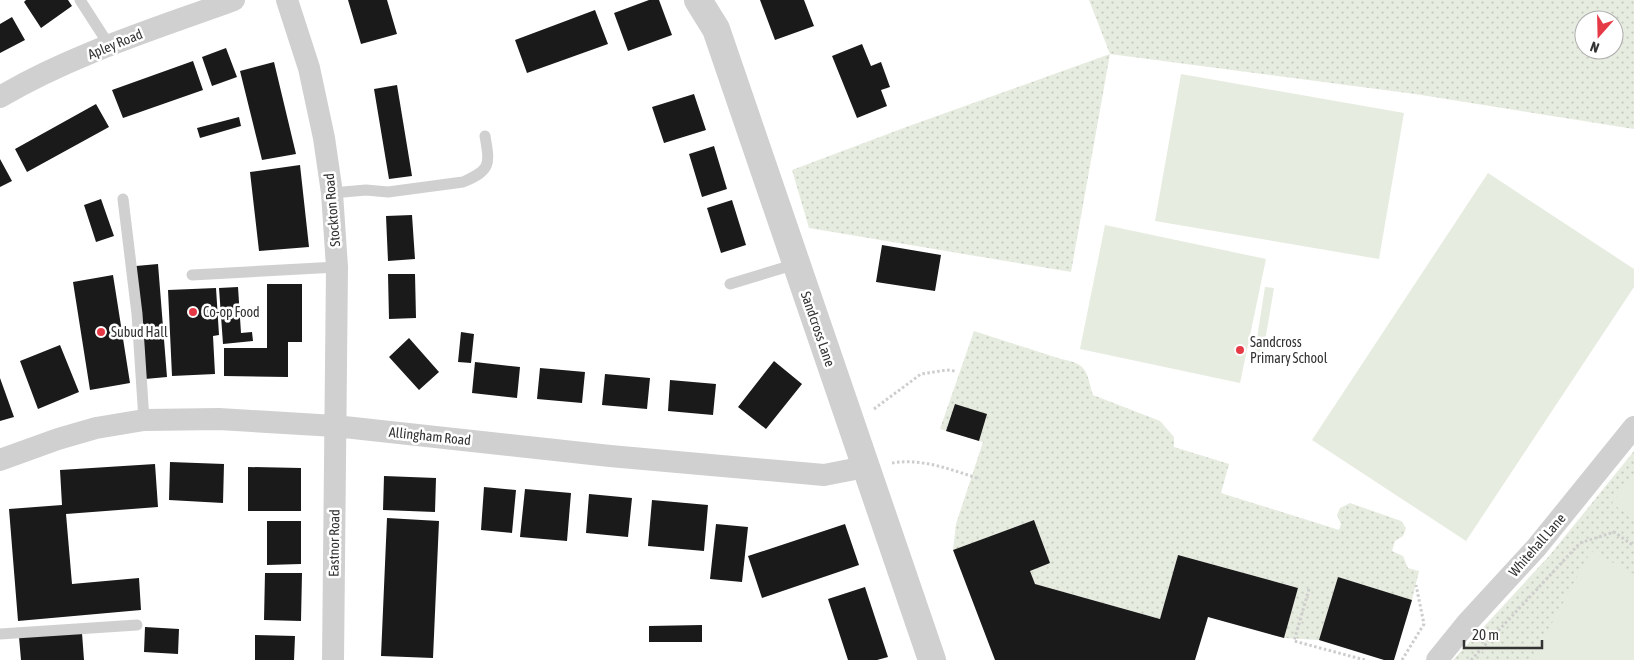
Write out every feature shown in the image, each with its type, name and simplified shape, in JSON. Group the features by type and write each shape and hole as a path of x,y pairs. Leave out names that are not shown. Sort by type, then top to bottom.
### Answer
{"street":[{"name":"Apley Road","path":"0,97 25,82 109,45 234,0"},
{"name":"Stockton Road","path":"287,0 309,68 324,138 332,193 337,267 336,426"},
{"name":"Sandcross Lane","path":"698,0 716,29 852,431 932,660"},
{"name":"Allingham Road","path":"0,460 58,439 96,428 144,420 219,419 336,426 610,456 824,475 865,467"},
{"name":"Eastnor Road","path":"333,660 336,426"},
{"name":"Whitehall Lane","path":"1437,660 1467,623 1536,548 1634,426"}],"lane":[{"path":"80,0 109,45"},
{"path":"332,193 366,190 388,192 463,182 485,169 489,158 484,136"},
{"path":"123,199 137,314 144,420"},
{"path":"730,284 796,264"},
{"path":"192,274 337,267"},
{"path":"0,634 137,625"}],"path":[{"path":"852,431 876,407 921,374 947,370 955,371"},
{"path":"865,467 900,461 933,464 980,479"},
{"path":"1471,660 1580,543 1614,532 1634,546"},
{"path":"1402,660 1424,624 1416,585"},
{"path":"1308,589 1294,641 1365,660"}],"shaded area":[{"path":"1089,0 1634,0 1634,129 1415,94 1110,54"},
{"path":"1110,54 1071,272 809,228 792,170"},
{"path":"1181,74 1404,113 1379,259 1155,221"},
{"path":"1488,173 1634,269 1634,287 1466,541 1312,440"},
{"path":"1105,225 1266,259 1240,383 1080,349"},
{"path":"1265,287 1274,288 1261,365 1253,363"},
{"path":"974,331 1081,366 1087,374 1093,395 1160,421 1174,437 1174,447 1229,464 1221,493 1339,530 1341,524 1337,515 1340,508 1350,503 1401,521 1406,528 1403,536 1395,541 1392,551 1403,556 1408,568 1419,571 1412,600 1338,577 1319,640 1284,638 1298,588 1178,555 1160,619 1035,584 1030,571 1050,563 1034,520 953,550 956,524 983,442 940,429"},
{"path":"1634,451 1634,660 1453,660 1549,556"},
{"path":"1634,474 1634,520 1612,503"},
{"path":"1591,551 1634,574 1634,660 1532,660"}],"building":[{"path":"26,0 68,0 72,6 41,28 24,2"},
{"path":"348,0 387,0 397,34 361,44"},
{"path":"649,0 659,0 672,35 628,51 614,13"},
{"path":"760,0 804,0 814,26 775,40"},
{"path":"595,10 608,44 527,73 515,40"},
{"path":"12,17 25,40 0,53 0,24"},
{"path":"862,44 871,66 881,62 890,87 881,90 887,106 857,118 832,56"},
{"path":"226,48 237,77 212,86 202,57"},
{"path":"193,61 203,90 123,118 112,90"},
{"path":"274,62 296,154 262,160 240,71"},
{"path":"397,85 412,176 389,179 374,89"},
{"path":"694,94 706,130 664,143 652,107"},
{"path":"96,104 109,127 27,172 15,149"},
{"path":"239,117 241,126 200,138 197,128"},
{"path":"714,146 727,189 702,197 689,154"},
{"path":"0,159 12,181 0,187"},
{"path":"300,165 309,247 259,251 250,172"},
{"path":"101,199 114,236 96,242 84,205"},
{"path":"732,200 746,245 721,253 707,208"},
{"path":"412,215 415,259 388,261 386,216"},
{"path":"882,245 941,255 935,291 876,282"},
{"path":"158,264 167,377 145,379 136,266"},
{"path":"388,274 415,274 416,318 389,319"},
{"name":"Subud Hall","path":"113,275 130,383 90,390 73,282"},
{"path":"267,284 302,284 302,342 288,342 288,377 224,376 224,348 267,348"},
{"path":"238,287 241,333 252,332 253,341 223,344 219,288"},
{"name":"Co-op Food","path":"216,288 219,335 213,336 215,374 172,376 168,290"},
{"path":"461,332 474,334 471,363 458,362"},
{"path":"409,338 439,372 419,390 389,357"},
{"path":"60,345 79,392 38,409 20,361"},
{"path":"774,361 802,384 766,429 738,407"},
{"path":"475,362 520,367 517,398 472,393"},
{"path":"540,368 585,372 582,403 537,399"},
{"path":"605,374 650,378 647,409 602,405"},
{"path":"0,378 14,417 0,421"},
{"path":"670,380 716,384 713,415 668,411"},
{"path":"955,404 987,414 979,441 946,431"},
{"path":"170,462 224,464 223,503 169,500"},
{"path":"155,464 158,507 66,514 72,584 139,578 141,610 18,621 9,509 62,505 60,470"},
{"path":"248,467 301,468 301,511 248,511"},
{"path":"384,476 436,478 435,512 383,510"},
{"path":"484,487 516,490 512,533 481,530"},
{"path":"525,489 571,493 567,541 520,537"},
{"path":"589,494 632,498 628,537 586,533"},
{"path":"652,500 708,505 704,551 648,546"},
{"path":"387,518 439,521 433,658 381,656"},
{"path":"1034,520 1050,563 1030,571 1035,584 1160,619 1178,555 1298,588 1284,638 1208,617 1195,660 995,660 953,550"},
{"path":"267,521 301,521 301,564 267,565"},
{"path":"716,524 748,527 742,582 710,579"},
{"path":"845,524 859,565 762,598 748,556"},
{"path":"265,573 302,573 301,621 264,620"},
{"path":"1338,577 1412,600 1394,660 1384,660 1319,640"},
{"path":"865,587 888,657 877,660 848,660 828,599"},
{"path":"702,625 702,642 649,642 649,626"},
{"path":"145,627 179,629 178,654 144,652"},
{"path":"82,633 84,660 21,660 19,637"},
{"path":"255,635 295,636 294,660 255,660"}],"place":[{"name":"Co-op Food","path":"193,312"},
{"name":"Subud Hall","path":"101,332"},
{"name":"Sandcross Primary School","path":"1240,350"}]}
